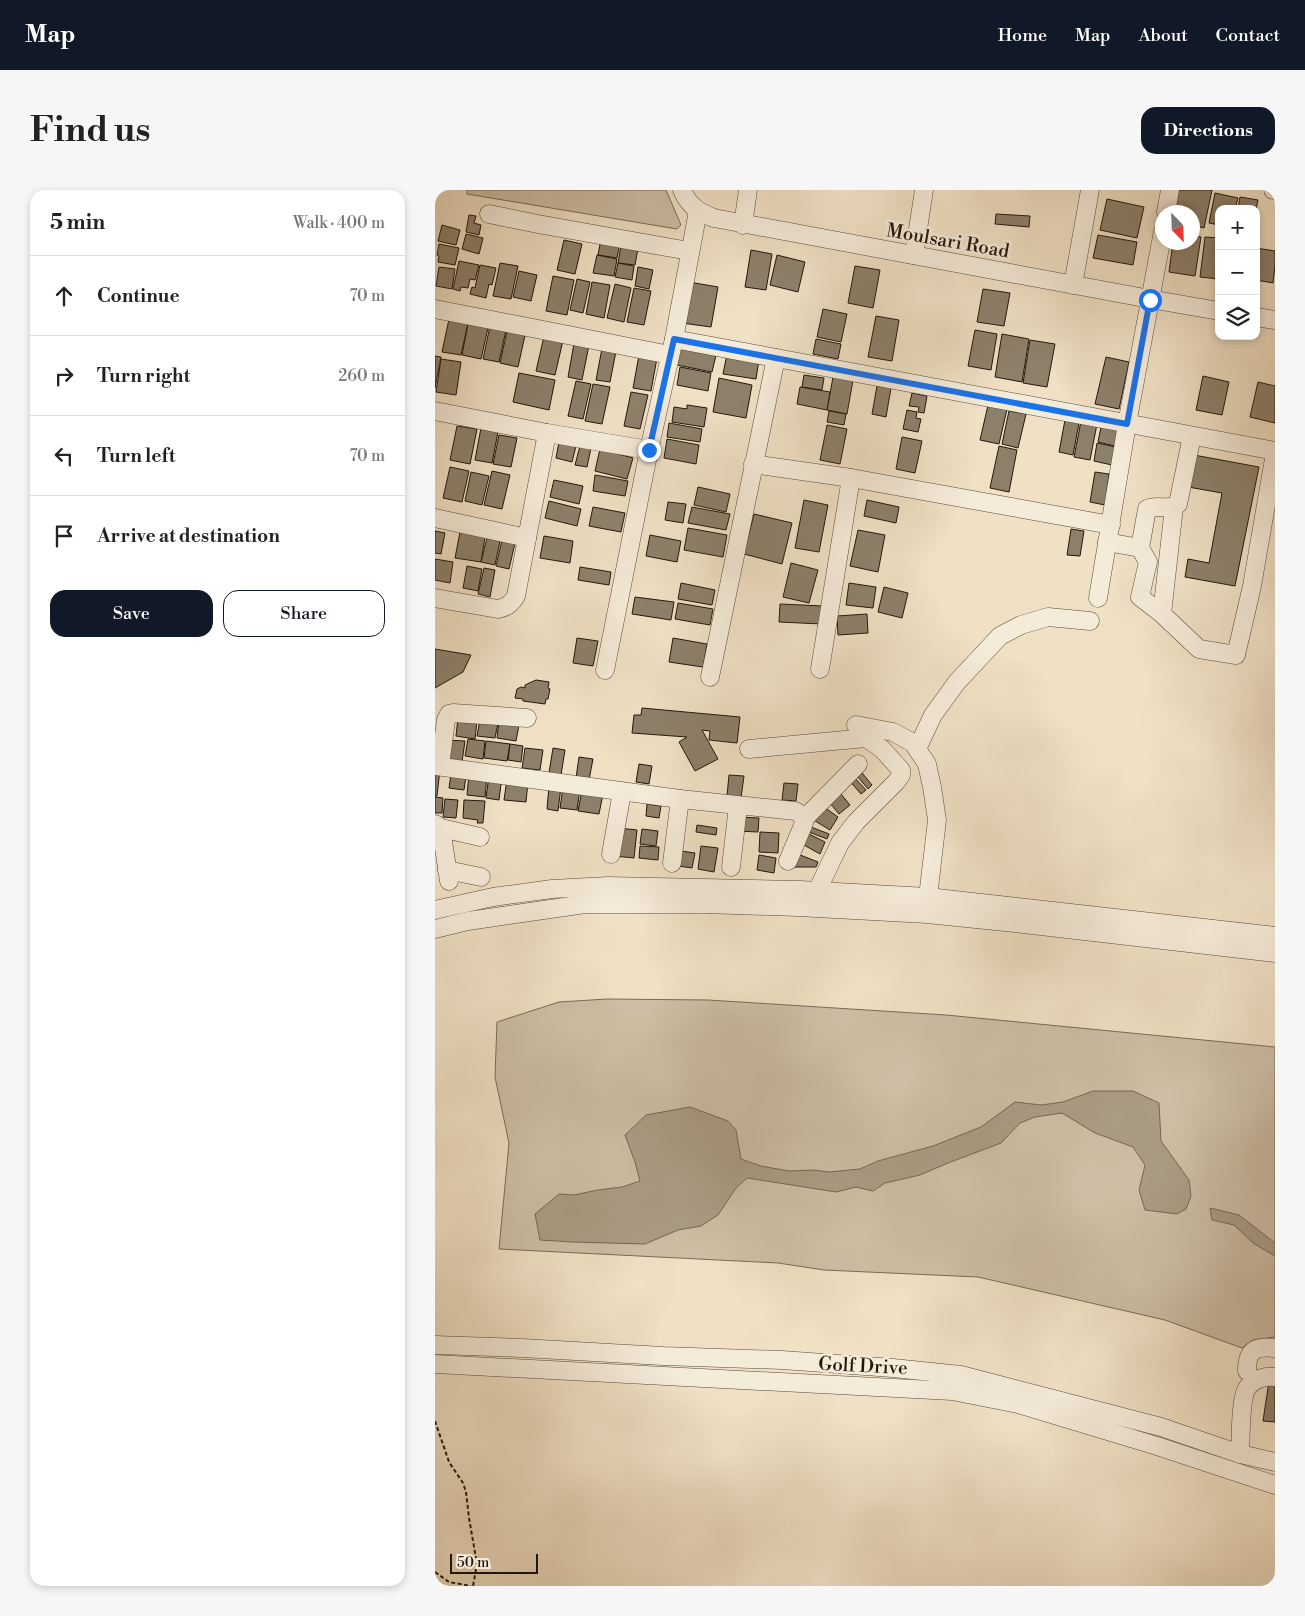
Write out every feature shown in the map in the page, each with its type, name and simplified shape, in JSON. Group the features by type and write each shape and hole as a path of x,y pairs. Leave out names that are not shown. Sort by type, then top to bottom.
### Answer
{"street":[{"path":"605,670 698,212 685,196 683,190"},
{"path":"743,225 748,190"},
{"path":"914,255 924,190"},
{"path":"1073,285 1090,190"},
{"path":"1167,205 1170,190"},
{"name":"Moulsari Road","path":"698,212 743,225 1215,310"},
{"path":"489,214 689,251"},
{"path":"1097,598 1159,250"},
{"path":"435,309 672,347 776,358 1275,452 1252,586 1236,655 1199,649 1140,596 1148,562 1140,548 1109,534 851,478 753,464"},
{"path":"1260,318 1275,320"},
{"path":"710,676 776,358"},
{"path":"435,411 547,433 649,450"},
{"path":"435,598 498,609 507,607 516,596 547,433"},
{"path":"1162,614 1174,507 1179,501 1193,436"},
{"path":"820,669 851,478"},
{"path":"1140,548 1147,509 1154,506 1174,507"},
{"path":"435,518 527,538"},
{"path":"917,749 933,715 957,682 1000,636 1021,625 1048,617 1090,621"},
{"path":"527,718 449,714 446,720 438,766 622,792 795,811 804,818"},
{"path":"856,725 893,732 913,743 927,764 937,820 928,897"},
{"path":"749,749 865,738 882,749 901,770 901,774 896,782 857,822 840,843 817,891"},
{"path":"788,861 804,823 804,818 858,764"},
{"path":"611,854 622,792"},
{"path":"672,863 680,799"},
{"path":"731,867 738,806"},
{"path":"480,837 438,826 448,875 481,876"},
{"path":"435,910 512,894 552,889 608,886 799,898 1275,953"},
{"path":"435,929 468,921 585,904 696,904 799,898 817,891 928,897 1275,936"},
{"name":"Golf Drive","path":"435,1345 781,1360 961,1375 1161,1427 1240,1454 1275,1462"},
{"path":"1247,1371 1247,1358 1253,1350 1265,1347 1275,1348"},
{"name":"Golf Drive","path":"435,1364 952,1391 1018,1404 1157,1446 1275,1485"},
{"path":"1240,1454 1243,1402 1246,1390 1250,1384 1259,1379 1275,1377"},
{"path":"1157,1446 1161,1427"}],"path":[{"path":"435,1421 449,1462 463,1483 466,1492 477,1564 472,1586 449,1582 435,1572"}],"shaded area":[{"path":"467,190 666,190 681,225 677,229 467,194"},
{"path":"607,999 708,1000 946,1015 1275,1047 1275,1337 1253,1340 1242,1348 1165,1320 978,1277 824,1270 778,1263 499,1249 509,1143 495,1077 497,1022 559,1002"},
{"path":"1093,1091 1133,1091 1159,1103 1161,1141 1189,1180 1191,1196 1186,1209 1177,1214 1145,1210 1139,1190 1145,1165 1133,1147 1095,1133 1062,1113 1035,1117 1020,1123 1001,1143 920,1175 885,1183 873,1191 856,1187 836,1192 747,1178 736,1188 718,1215 701,1226 678,1230 645,1244 540,1240 535,1214 559,1194 574,1195 622,1187 640,1181 625,1135 646,1115 690,1107 728,1121 736,1130 741,1159 761,1166 789,1171 814,1170 829,1172 860,1169 878,1161 933,1146 981,1127 1015,1102 1041,1105 1063,1102"},
{"path":"1210,1208 1239,1215 1275,1243 1275,1256 1253,1243 1234,1225 1212,1220"}],"building":[{"path":"1179,190 1212,190 1204,228 1200,227 1200,205 1176,205"},
{"path":"1215,193 1238,198 1236,205 1215,205 1215,224 1209,223"},
{"path":"1240,197 1258,200 1257,205 1239,205"},
{"path":"1107,199 1144,207 1137,238 1100,230"},
{"path":"996,214 1030,216 1029,227 995,224"},
{"path":"469,215 476,216 474,223 481,225 479,235 466,232"},
{"path":"442,225 460,230 456,245 438,241"},
{"path":"466,234 483,238 479,254 462,249"},
{"path":"1098,235 1137,242 1133,265 1093,258"},
{"path":"1205,237 1215,238 1215,279 1200,277"},
{"path":"601,239 620,242 617,258 598,255"},
{"path":"564,240 582,244 575,274 557,270"},
{"path":"439,244 459,248 455,265 438,262"},
{"path":"621,245 638,248 635,265 618,263"},
{"path":"1260,249 1275,251 1273,283 1260,281"},
{"path":"751,250 772,254 766,290 745,287"},
{"path":"1172,250 1199,250 1195,276 1169,272"},
{"path":"597,255 617,259 614,276 593,273"},
{"path":"777,255 805,262 798,292 770,285"},
{"path":"459,261 479,265 475,280 470,279 468,288 461,287 460,291 453,289"},
{"path":"500,263 518,266 511,299 493,296"},
{"path":"618,263 634,266 632,280 615,277"},
{"path":"480,265 496,268 492,285 489,284 486,298 470,294 472,287 475,288"},
{"path":"855,266 880,270 873,308 848,303"},
{"path":"439,267 455,269 452,289 436,286"},
{"path":"638,267 653,270 649,289 635,286"},
{"path":"519,271 537,275 531,301 513,297"},
{"path":"553,276 574,280 567,315 546,311"},
{"path":"577,279 590,282 583,313 570,310"},
{"path":"592,282 610,285 604,318 586,314"},
{"path":"689,282 718,287 711,327 682,323"},
{"path":"615,284 631,288 624,322 607,318"},
{"path":"634,288 651,291 644,325 627,322"},
{"path":"983,289 1010,293 1004,326 977,322"},
{"path":"823,309 847,314 841,342 817,337"},
{"path":"876,316 899,320 892,361 868,357"},
{"path":"449,319 468,323 461,355 442,352"},
{"path":"468,324 488,328 481,359 462,355"},
{"path":"490,326 506,330 499,362 483,359"},
{"path":"975,330 997,334 991,370 968,366"},
{"path":"507,331 525,335 518,367 500,363"},
{"path":"545,332 564,336 555,375 536,371"},
{"path":"1002,334 1029,339 1022,382 995,377"},
{"path":"575,338 590,340 582,380 568,377"},
{"path":"816,339 841,344 838,359 813,354"},
{"path":"1030,340 1055,344 1047,387 1023,383"},
{"path":"603,343 617,346 610,382 596,380"},
{"path":"680,348 716,355 712,372 677,365"},
{"path":"727,354 759,360 756,379 723,374"},
{"path":"639,355 657,358 651,391 633,388"},
{"path":"435,356 441,357 435,388"},
{"path":"1106,357 1129,362 1119,409 1095,404"},
{"path":"441,359 461,362 456,395 436,392"},
{"path":"680,367 711,373 708,391 677,385"},
{"path":"519,373 555,380 549,410 513,402"},
{"path":"804,375 824,378 822,390 802,387"},
{"path":"1203,376 1229,382 1222,415 1196,410"},
{"path":"833,377 853,380 847,414 827,410"},
{"path":"719,378 752,385 746,418 713,412"},
{"path":"576,381 591,384 583,419 568,416"},
{"path":"1258,382 1275,386 1275,423 1250,417"},
{"path":"593,384 610,387 602,424 585,421"},
{"path":"877,386 891,388 886,417 872,414"},
{"path":"800,387 830,392 827,410 797,404"},
{"path":"631,392 648,395 640,429 624,426"},
{"path":"912,393 927,396 924,413 918,412 919,407 909,406"},
{"path":"989,401 1008,405 999,444 980,440"},
{"path":"687,405 707,408 704,427 672,422 674,407 687,409"},
{"path":"907,410 917,412 916,418 921,419 918,432 903,429"},
{"path":"829,411 846,414 844,425 827,422"},
{"path":"1009,411 1026,414 1018,448 1002,444"},
{"path":"1065,420 1079,423 1073,455 1059,452"},
{"path":"1081,421 1097,424 1090,460 1074,457"},
{"path":"669,423 702,429 700,442 667,437"},
{"path":"827,425 847,429 840,464 820,460"},
{"path":"457,426 477,429 470,464 450,460"},
{"path":"1101,427 1118,430 1115,446 1098,442"},
{"path":"481,428 498,432 492,463 475,460"},
{"path":"499,435 517,438 511,467 493,464"},
{"path":"902,437 922,441 915,473 896,469"},
{"path":"667,439 699,445 696,464 664,458"},
{"path":"559,442 576,446 572,462 556,458"},
{"path":"1097,443 1116,447 1112,465 1094,461"},
{"path":"580,446 591,448 587,467 575,465"},
{"path":"999,446 1017,450 1009,492 990,488"},
{"path":"600,449 633,458 627,479 595,471"},
{"path":"1194,455 1259,467 1235,586 1185,577 1188,559 1209,563 1222,493 1188,487"},
{"path":"450,467 469,471 462,502 443,498"},
{"path":"492,471 510,475 502,509 484,505"},
{"path":"471,472 489,476 482,505 465,501"},
{"path":"1095,472 1109,474 1105,505 1090,502"},
{"path":"595,475 628,481 625,496 593,491"},
{"path":"554,480 583,486 579,504 550,497"},
{"path":"698,487 730,494 726,512 694,505"},
{"path":"804,500 828,505 819,552 795,548"},
{"path":"867,500 899,507 896,523 864,516"},
{"path":"549,501 581,509 577,526 545,518"},
{"path":"668,502 686,504 683,523 665,520"},
{"path":"593,507 625,513 621,532 589,526"},
{"path":"692,507 730,514 726,530 688,523"},
{"path":"754,514 792,523 782,564 744,554"},
{"path":"688,528 727,535 723,557 684,550"},
{"path":"1071,529 1084,531 1080,556 1067,555"},
{"path":"858,530 885,535 878,572 850,566"},
{"path":"435,531 445,533 441,554 435,553"},
{"path":"460,532 485,537 481,562 455,558"},
{"path":"650,535 681,541 677,562 646,556"},
{"path":"544,536 573,541 570,563 540,558"},
{"path":"487,538 500,541 495,565 481,562"},
{"path":"502,540 515,543 509,569 496,566"},
{"path":"435,559 453,562 450,583 435,580"},
{"path":"791,563 818,570 809,603 783,597"},
{"path":"467,566 482,569 478,591 463,588"},
{"path":"580,567 611,572 609,585 578,580"},
{"path":"484,568 495,570 490,597 478,594"},
{"path":"681,583 715,590 712,605 678,599"},
{"path":"849,583 876,587 873,608 846,605"},
{"path":"884,587 908,593 902,618 878,612"},
{"path":"635,597 674,602 671,620 632,614"},
{"path":"678,603 713,609 710,625 675,619"},
{"path":"780,604 823,606 822,624 779,622"},
{"path":"867,614 868,633 838,635 837,616"},
{"path":"577,638 598,641 593,666 573,663"},
{"path":"673,638 707,644 703,667 669,662"},
{"path":"435,649 471,655 463,672 435,688"},
{"path":"536,680 549,682 548,688 550,689 545,704 515,698 517,689 525,688 525,685"},
{"path":"642,708 740,717 737,743 709,740 710,731 702,730 718,759 695,771 679,742 687,737 632,733 634,715 641,715"},
{"path":"458,718 477,721 475,739 456,736"},
{"path":"480,720 498,723 495,738 477,736"},
{"path":"499,721 519,725 516,741 497,738"},
{"path":"468,739 485,741 483,759 465,756"},
{"path":"445,740 465,741 462,762 443,760"},
{"path":"486,741 510,744 507,761 484,758"},
{"path":"510,744 523,746 521,762 508,760"},
{"path":"525,748 543,750 540,770 522,768"},
{"path":"553,748 565,750 561,775 549,773"},
{"path":"579,757 593,759 589,780 576,778"},
{"path":"639,764 652,766 649,784 636,782"},
{"path":"858,768 872,785 868,789 853,771"},
{"path":"435,769 440,769 437,796 435,796"},
{"path":"451,774 466,776 464,790 449,788"},
{"path":"469,774 487,776 485,797 467,795"},
{"path":"851,774 866,790 861,794 847,778"},
{"path":"729,775 744,776 741,798 727,796"},
{"path":"489,776 502,777 499,800 486,798"},
{"path":"507,779 528,781 526,802 504,800"},
{"path":"784,783 798,784 796,801 782,800"},
{"path":"549,786 561,787 558,811 547,809"},
{"path":"563,787 580,789 577,810 560,808"},
{"path":"836,788 850,805 839,814 825,797"},
{"path":"582,790 603,794 599,814 578,811"},
{"path":"435,797 443,798 442,813 435,813"},
{"path":"445,799 458,800 456,818 443,817"},
{"path":"464,800 485,801 483,823 477,823 478,820 463,818"},
{"path":"647,804 661,806 659,818 646,816"},
{"path":"821,805 838,817 830,830 812,819"},
{"path":"739,817 759,818 758,832 737,831"},
{"path":"697,825 717,828 716,835 696,832"},
{"path":"811,827 829,834 827,839 809,832"},
{"path":"618,828 637,830 634,858 614,856"},
{"path":"642,829 658,831 656,846 640,844"},
{"path":"760,832 779,833 778,853 759,852"},
{"path":"807,833 825,842 820,854 802,844"},
{"path":"640,846 659,847 658,860 639,858"},
{"path":"701,846 718,848 714,872 698,869"},
{"path":"681,851 695,853 692,868 678,866"},
{"path":"795,853 818,862 816,867 786,867"},
{"path":"759,855 776,858 774,873 757,870"},
{"path":"1269,1381 1275,1382 1275,1422 1263,1421"}],"route":[{"path":"649,450 674,339 1127,424 1150,300"}]}
